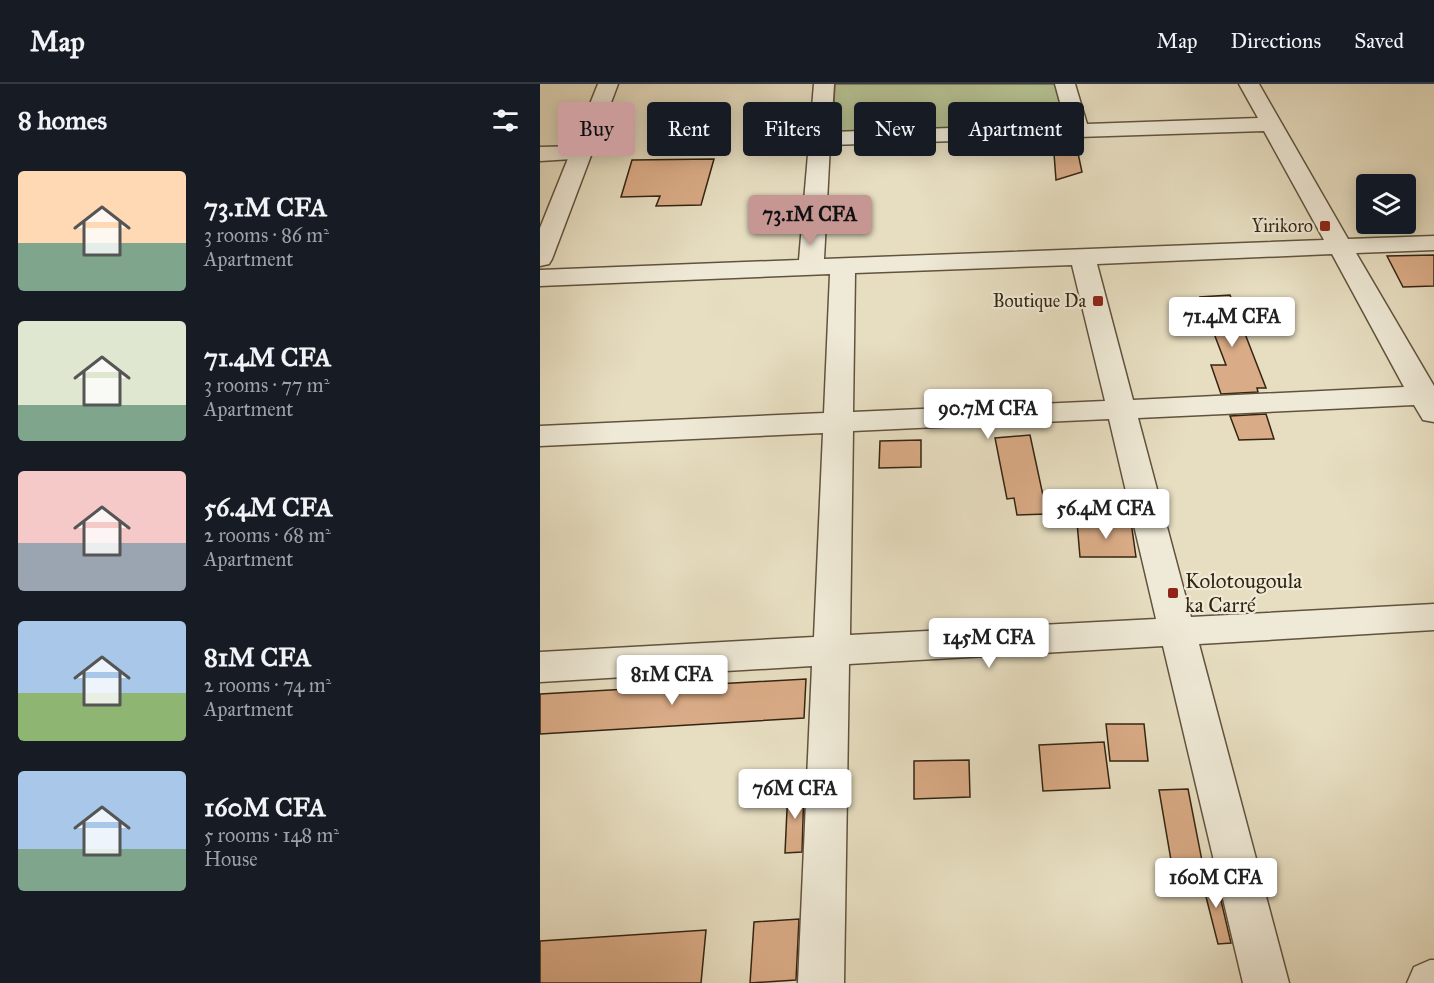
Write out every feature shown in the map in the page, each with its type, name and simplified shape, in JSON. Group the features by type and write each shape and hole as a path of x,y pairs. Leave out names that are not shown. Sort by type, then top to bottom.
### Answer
{"street":[{"path":"601,102 608,84"},
{"path":"823,102 824,84"},
{"path":"1065,84 1070,102"},
{"path":"540,436 1121,410 1431,402 1340,247 1249,84"},
{"path":"1084,131 1272,124"},
{"path":"842,138 948,135"},
{"path":"540,154 558,154"},
{"path":"540,259 580,156"},
{"path":"821,156 838,423 821,983"},
{"path":"540,278 1434,243"},
{"path":"1083,257 1266,983"},
{"path":"540,667 1434,617"}],"green space":[{"path":"835,84 1058,84 1063,102 948,102 948,134 936,134 936,102 854,102 854,136 842,137 842,102 834,102"}],"building":[{"path":"1054,156 1079,156 1082,172 1056,180"},
{"path":"714,159 701,205 656,206 660,196 621,197 632,160"},
{"path":"1434,255 1434,286 1403,287 1387,256"},
{"path":"1230,295 1266,388 1257,388 1258,392 1221,394 1211,365 1226,365 1200,297"},
{"path":"1266,414 1274,439 1239,440 1230,416"},
{"path":"1030,435 1047,514 1017,515 1014,498 1007,499 995,438"},
{"path":"921,440 921,467 879,468 880,441"},
{"path":"1077,522 1131,522 1136,557 1080,557"},
{"path":"806,679 804,718 540,734 540,694"},
{"path":"1106,724 1144,724 1148,761 1110,761"},
{"path":"1104,742 1110,788 1043,791 1039,745"},
{"path":"969,760 970,797 914,799 914,761"},
{"path":"804,787 802,852 785,853 788,788"},
{"path":"1188,789 1204,871 1173,872 1159,790"},
{"path":"1215,875 1231,943 1218,944 1201,877"},
{"path":"799,919 796,980 750,983 754,922"},
{"path":"706,930 701,983 540,983 540,941"}],"place":[{"name":"Yirikoro","path":"1325,226"},
{"name":"Boutique Da","path":"1098,301"},
{"name":"Kolotougoula ka Carré","path":"1173,593"}]}
